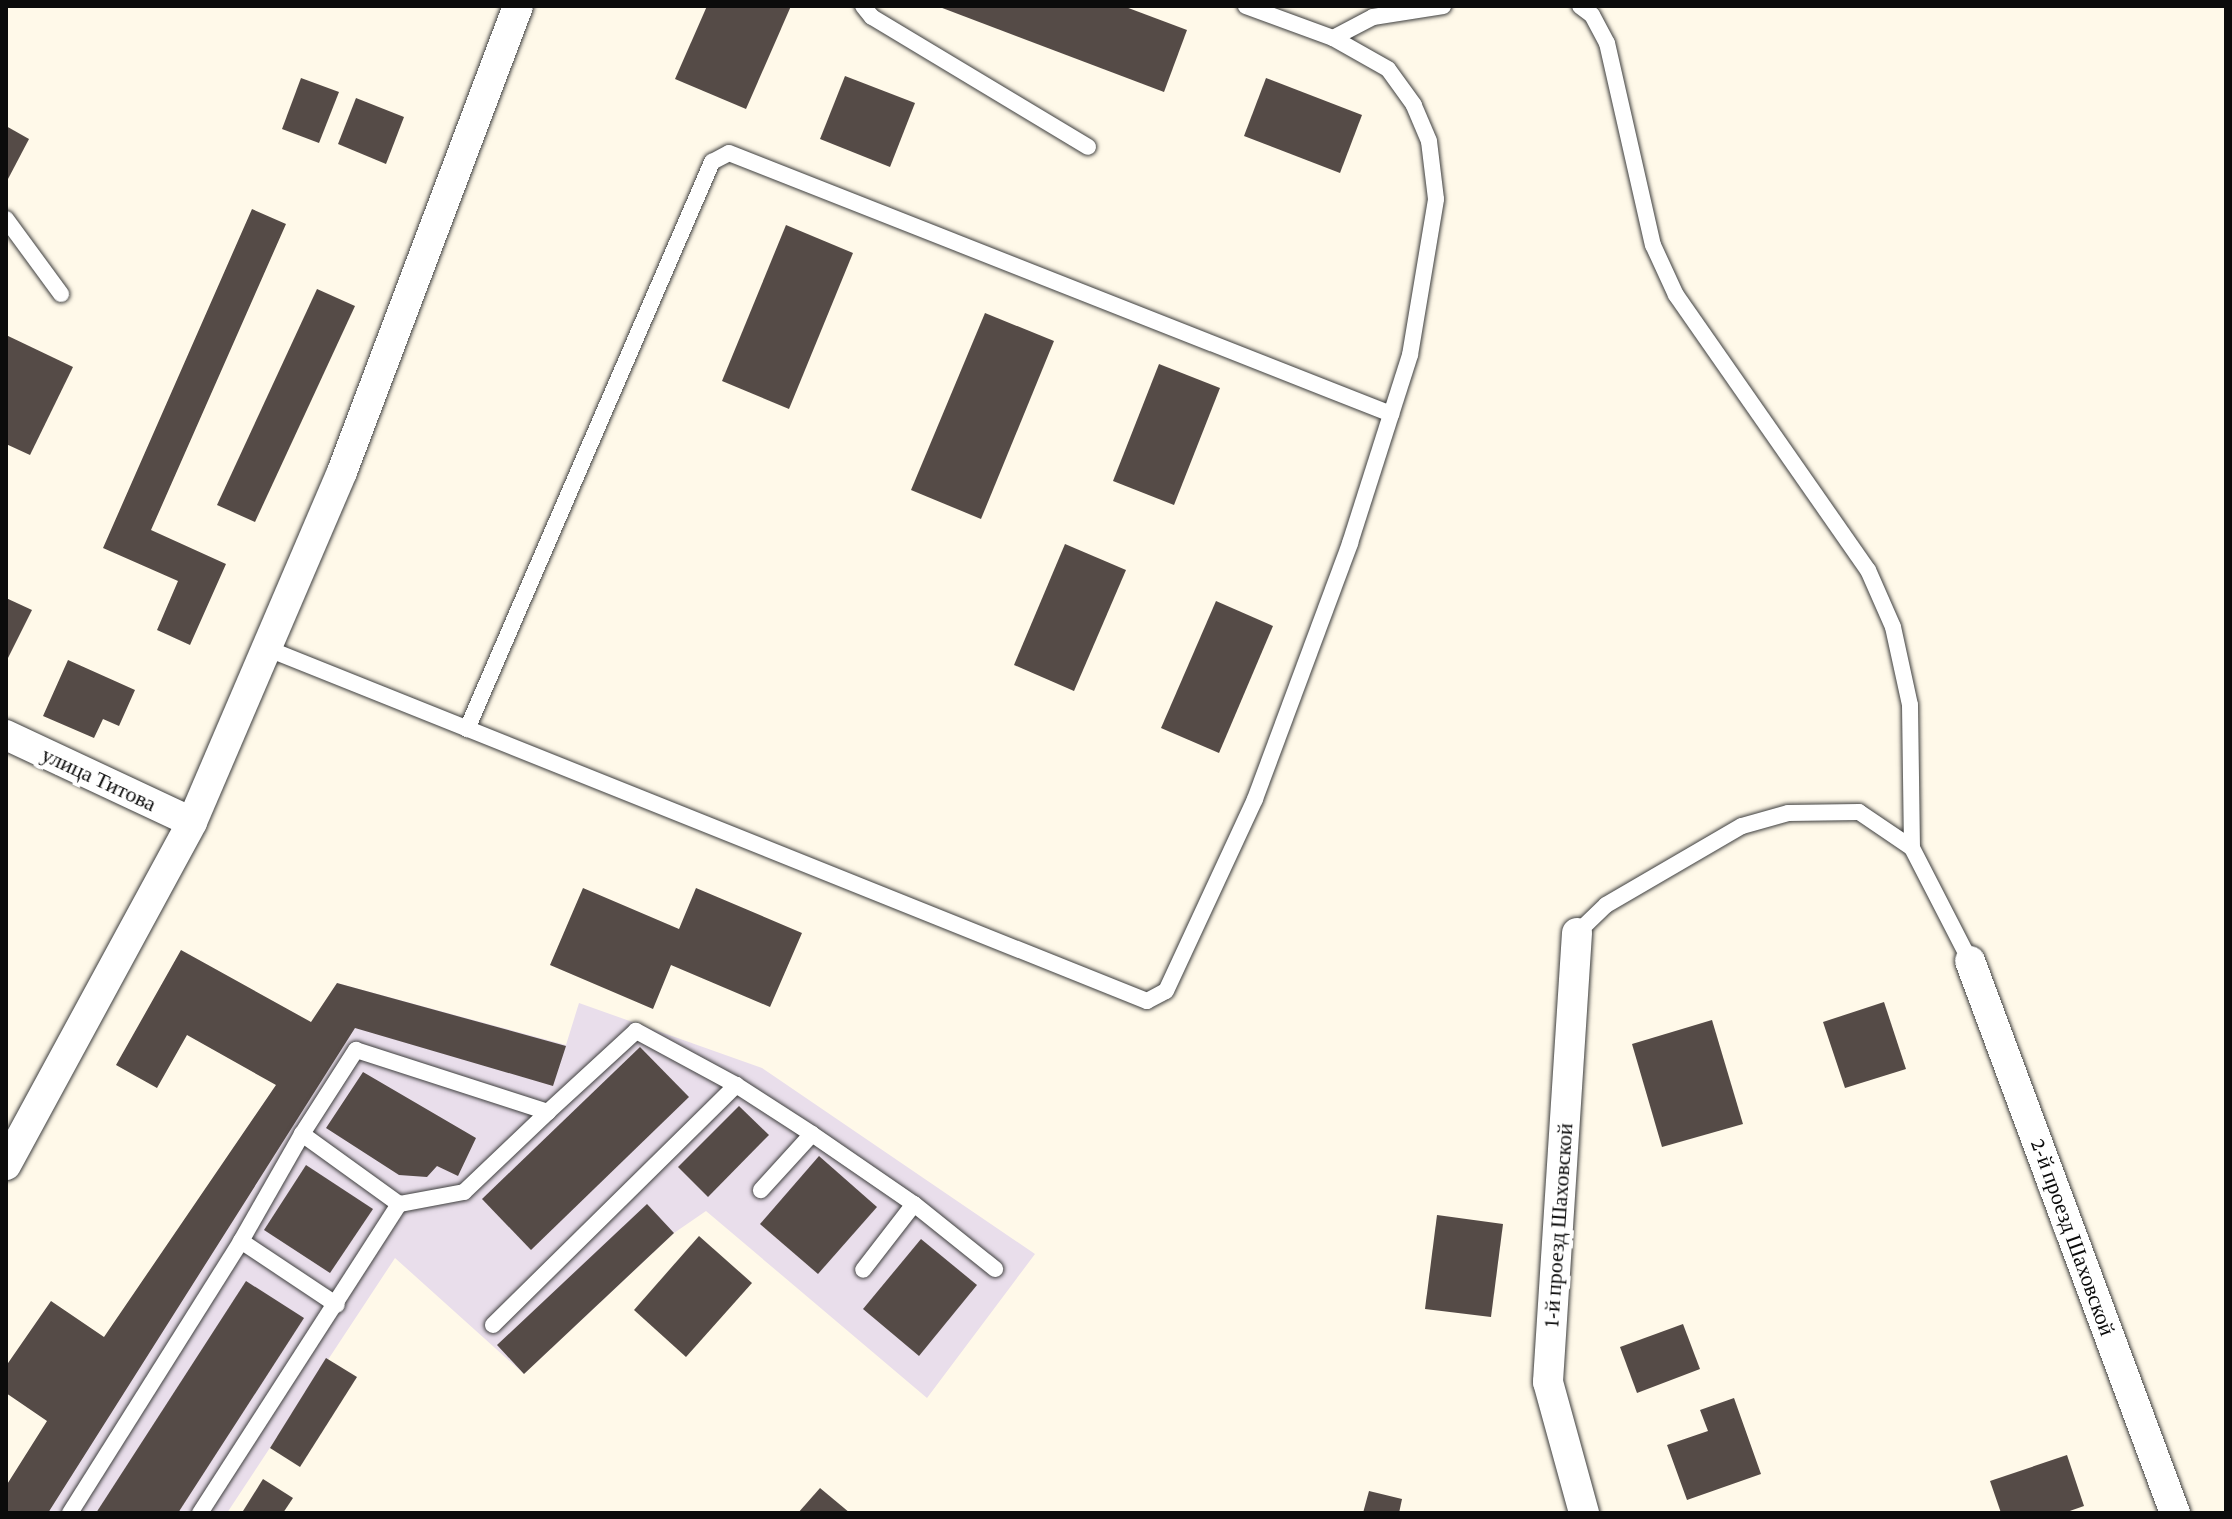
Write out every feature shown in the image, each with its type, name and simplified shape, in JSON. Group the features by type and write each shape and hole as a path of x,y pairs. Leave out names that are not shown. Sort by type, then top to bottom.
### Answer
{"street":[{"path":"6,1165 192,822 342,472 518,6"},
{"name":"улица Титова","path":"6,735 192,822"},
{"name":"1-й проезд Шаховской","path":"1577,933 1548,1382 1584,1513"},
{"name":"2-й проезд Шаховской","path":"1970,961 2175,1513"}],"lane":[{"path":"863,6 872,17 1088,147"},
{"path":"266,648 1147,1001 1166,991 1255,799 1350,543 1410,355 1436,199 1429,141 1414,105 1388,69 1333,38 1246,6"},
{"path":"1333,38 1373,17 1443,6"},
{"path":"1589,9 1607,43 1653,245 1676,295 1868,570 1893,627 1910,705 1912,848 1970,961"},
{"path":"467,729 712,162 729,153 1391,414"},
{"path":"6,219 61,294"},
{"path":"1577,933 1606,905 1742,826 1788,813 1859,812 1912,848"},
{"path":"302,1134 399,1204 464,1192 636,1031 736,1085 812,1134 914,1204 995,1269"},
{"path":"70,1513 241,1241 302,1134 356,1050 548,1112"},
{"path":"493,1325 736,1085"},
{"path":"761,1190 812,1134"},
{"path":"200,1513 337,1305 399,1204"},
{"path":"863,1270 914,1204"},
{"path":"241,1241 337,1305"}],"shaded area":[{"path":"337,983 566,1045 579,1003 762,1068 1035,1254 927,1398 706,1211 674,1233 524,1374 395,1258 227,1513 6,1513 6,1486 276,1085"}],"building":[{"path":"707,6 791,6 746,109 675,79"},
{"path":"937,6 1123,6 1187,30 1164,92"},
{"path":"845,76 915,103 890,167 820,139"},
{"path":"301,78 339,92 319,143 282,129"},
{"path":"1266,78 1362,115 1340,173 1244,136"},
{"path":"356,98 404,117 386,164 338,144"},
{"path":"6,126 29,139 8,179 6,178"},
{"path":"252,209 286,224 151,530 226,564 190,645 157,630 178,581 103,548"},
{"path":"786,225 853,253 789,409 722,381"},
{"path":"317,289 355,306 255,522 217,505"},
{"path":"985,313 1054,341 981,519 911,490"},
{"path":"6,335 73,367 30,455 6,444"},
{"path":"1159,364 1220,388 1174,505 1113,481"},
{"path":"1065,544 1126,570 1074,691 1014,665"},
{"path":"6,598 32,610 6,662"},
{"path":"1216,601 1273,626 1219,753 1161,728"},
{"path":"68,660 135,690 119,726 103,719 94,738 43,716"},
{"path":"583,888 679,929 696,888 802,933 770,1007 671,965 653,1009 550,965"},
{"path":"181,950 311,1022 337,983 566,1046 553,1086 355,1028 48,1513 6,1513 6,1486 47,1421 6,1393 6,1366 51,1301 104,1337 276,1085 187,1035 157,1088 116,1065"},
{"path":"1884,1002 1906,1069 1845,1088 1823,1022"},
{"path":"1712,1020 1743,1124 1662,1147 1632,1044"},
{"path":"640,1047 689,1097 531,1250 482,1199"},
{"path":"363,1072 476,1138 458,1176 437,1166 427,1177 399,1175 326,1128"},
{"path":"739,1106 769,1135 708,1197 678,1167"},
{"path":"819,1156 877,1207 818,1274 760,1224"},
{"path":"306,1165 373,1209 330,1273 264,1230"},
{"path":"647,1204 674,1233 524,1374 497,1345"},
{"path":"1437,1215 1503,1224 1491,1317 1425,1309"},
{"path":"699,1236 752,1283 686,1357 634,1310"},
{"path":"921,1239 977,1285 919,1356 863,1309"},
{"path":"246,1281 304,1318 178,1513 96,1513"},
{"path":"1683,1324 1700,1369 1637,1393 1620,1347"},
{"path":"326,1358 357,1377 300,1467 270,1448"},
{"path":"1734,1398 1761,1474 1687,1500 1667,1445 1708,1431 1700,1410"},
{"path":"2067,1455 2084,1506 2064,1513 2001,1513 1990,1481"},
{"path":"263,1479 293,1498 283,1513 243,1511"},
{"path":"820,1488 850,1513 798,1513"},
{"path":"1369,1491 1402,1499 1399,1513 1363,1513"}]}
